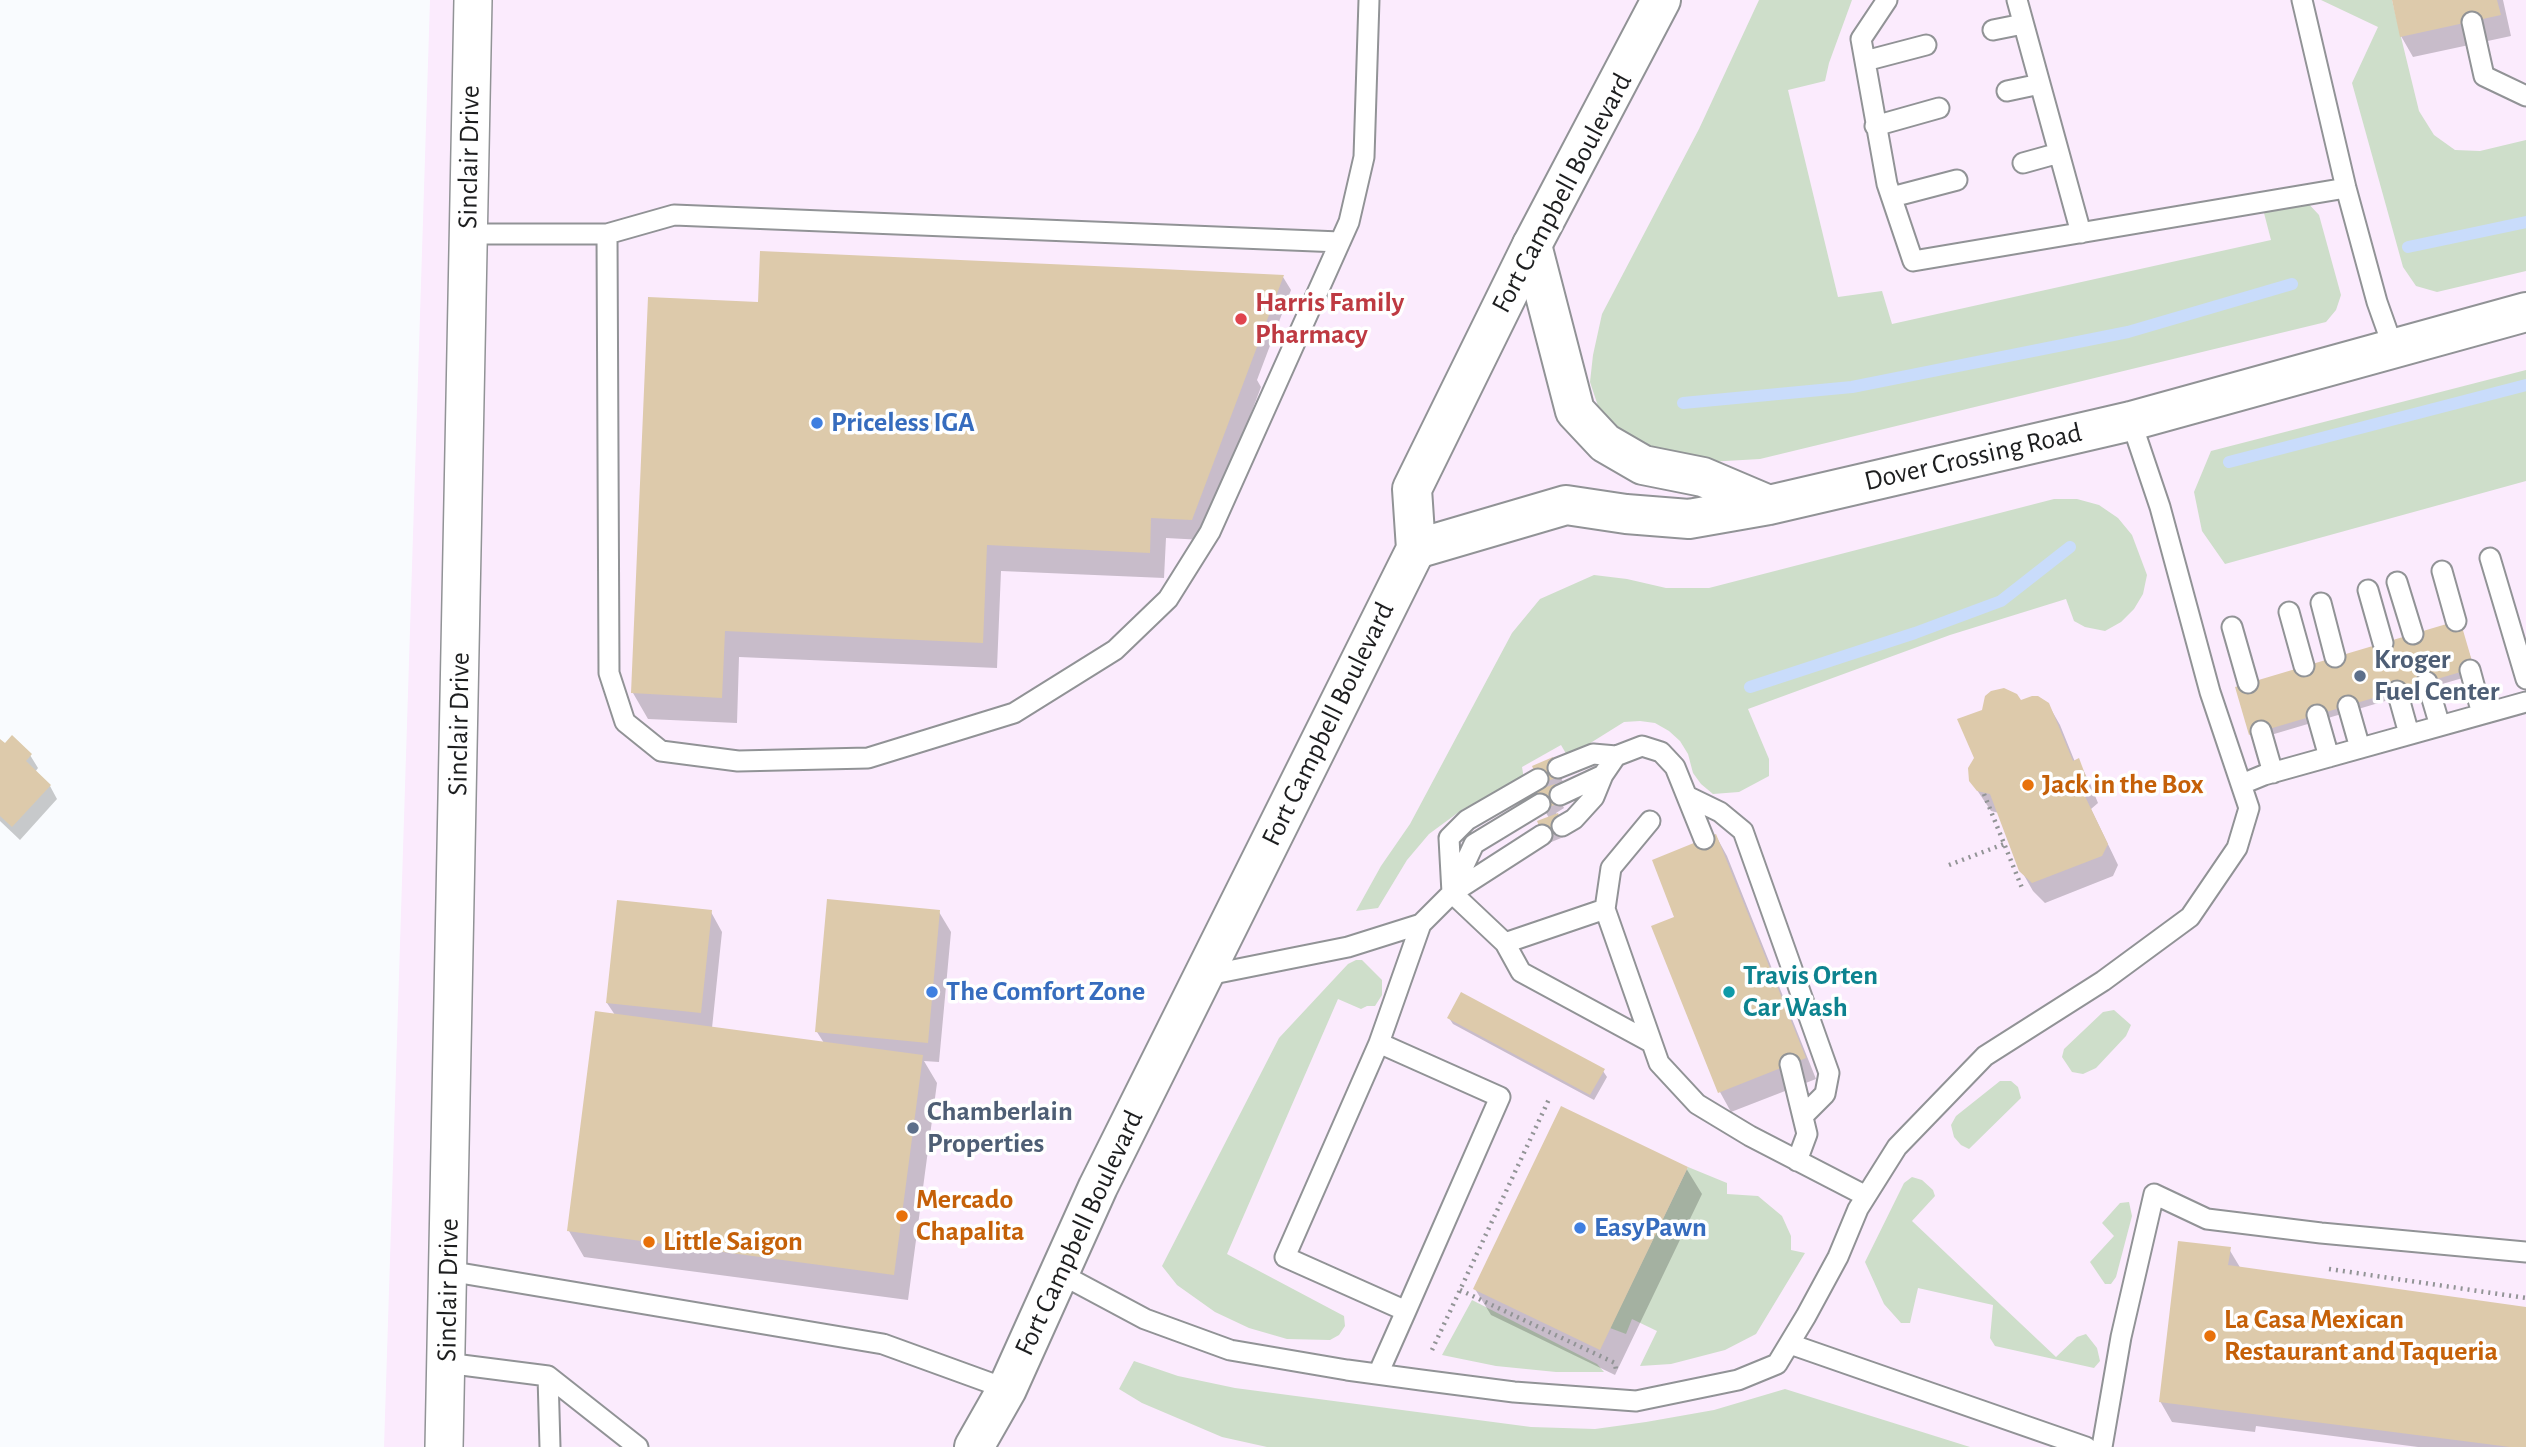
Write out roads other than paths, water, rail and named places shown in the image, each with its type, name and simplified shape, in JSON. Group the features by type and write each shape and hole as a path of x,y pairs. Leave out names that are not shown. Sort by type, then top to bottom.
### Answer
{"main road":[{"name":"Fort Campbell Boulevard","path":"974,1447 1006,1389 1098,1187 1416,548 1412,489 1532,245 1661,0"},
{"path":"1532,245 1575,411 1605,443 1643,465 1703,477 1769,505"},
{"name":"Dover Crossing Road","path":"1416,548 1566,505 1626,514 1689,519 1769,505 2131,421 2526,312"}],"street":[{"name":"Sinclair Drive","path":"444,1447 473,0"}],"lane":[{"path":"607,234 608,673 625,722 661,751 738,761 868,758 1014,713 1115,650 1168,599 1210,532 1349,222 1364,157 1369,0"},
{"path":"1887,0 1861,39 1875,125 1892,197 1913,261 2346,188"},
{"path":"2017,0 2081,233"},
{"path":"2302,0 2346,188 2377,302 2393,348"},
{"path":"2472,22 2484,75 2526,96"},
{"path":"1993,30 2024,24"},
{"path":"1865,61 1926,46"},
{"path":"2007,91 2040,84"},
{"path":"1875,125 1940,108"},
{"path":"2023,163 2059,153"},
{"path":"1892,197 1957,180"},
{"path":"468,234 607,234 674,215 1340,242"},
{"path":"1059,1273 1145,1319 1230,1350 1514,1392 1636,1401 1738,1380 1777,1364 1838,1256 1866,1196 1897,1146 1985,1056 2104,981 2190,917 2236,848 2249,808 2210,692 2160,507 2131,421"},
{"path":"2490,558 2526,679"},
{"path":"2442,571 2456,621"},
{"path":"2397,582 2413,635"},
{"path":"2368,590 2383,643"},
{"path":"2321,603 2335,657"},
{"path":"2289,612 2304,666"},
{"path":"2232,627 2248,683"},
{"path":"2470,670 2482,714"},
{"path":"2427,682 2440,726"},
{"path":"2397,691 2409,734"},
{"path":"2242,784 2526,702"},
{"path":"2348,706 2360,748"},
{"path":"2317,715 2329,757"},
{"path":"2261,731 2273,773"},
{"path":"1558,768 1593,754 1616,756 1642,746 1661,752 1675,766 1704,839"},
{"path":"1562,826 1574,819 1594,797 1603,775 1616,756"},
{"path":"1560,795 1603,775"},
{"path":"1538,779 1467,820 1449,838 1452,893 1505,943 1521,972 1652,1043"},
{"path":"1687,796 1720,812 1743,831 1829,1073 1825,1094 1803,1116"},
{"path":"1452,893 1474,844 1540,804"},
{"path":"1650,821 1611,868 1605,909 1659,1063 1697,1104 1750,1136 1866,1196"},
{"path":"1406,1311 1285,1257 1379,1043 1421,924 1452,893 1542,835"},
{"path":"1505,943 1605,909"},
{"path":"1203,976 1348,947 1421,924"},
{"path":"1378,1374 1500,1097 1379,1043"},
{"path":"1790,1064 1807,1134 1797,1161"},
{"path":"2102,1447 2121,1337 2154,1194 2207,1219 2321,1233 2526,1252"},
{"path":"448,1271 883,1344 1006,1389"},
{"path":"1790,1344 2085,1447"},
{"path":"446,1363 548,1376 638,1447"},
{"path":"548,1376 550,1447"}],"waterway":[{"path":"2408,247 2526,222"},
{"path":"1683,403 1852,387 2128,332 2292,284"},
{"path":"2229,462 2526,385"},
{"path":"1750,687 1915,633 2001,601 2070,547"}],"place":[{"name":"Harris Family Pharmacy","path":"1241,319"},
{"name":"Priceless IGA","path":"817,423"},
{"name":"Kroger Fuel Center","path":"2360,676"},
{"name":"Jack in the Box","path":"2028,785"},
{"name":"The Comfort Zone","path":"932,992"},
{"name":"Travis Orten Car Wash","path":"1729,992"},
{"name":"Chamberlain Properties","path":"913,1128"},
{"name":"Mercado Chapalita","path":"902,1216"},
{"name":"EasyPawn","path":"1580,1228"},
{"name":"Little Saigon","path":"649,1242"},
{"name":"La Casa Mexican Restaurant and Taqueria","path":"2210,1336"}]}
